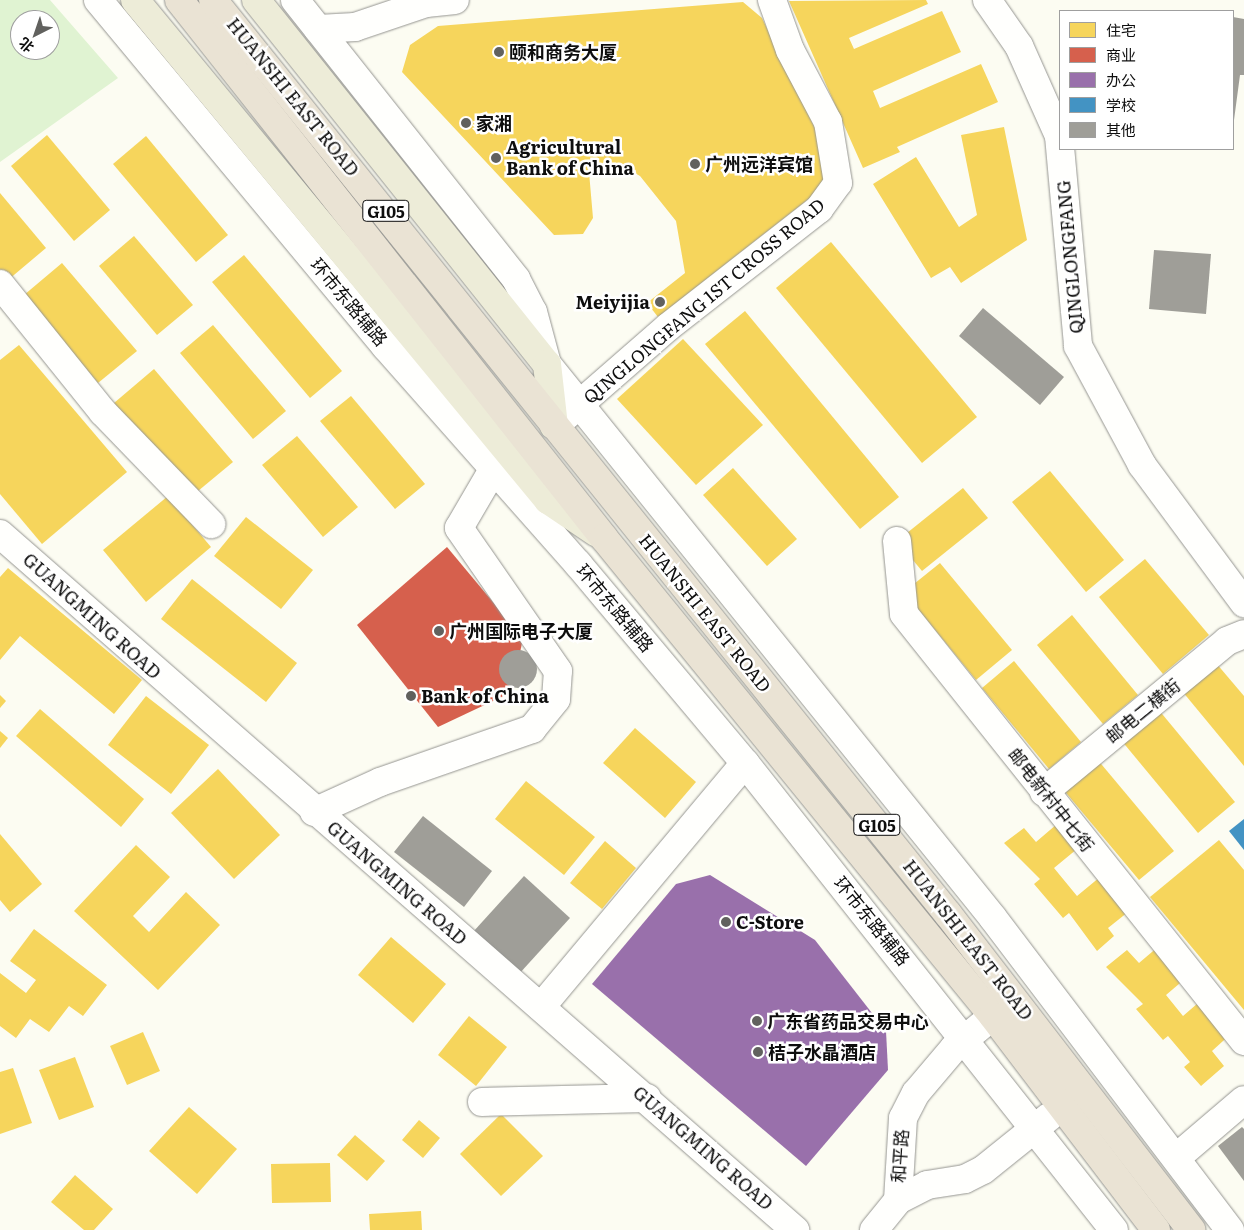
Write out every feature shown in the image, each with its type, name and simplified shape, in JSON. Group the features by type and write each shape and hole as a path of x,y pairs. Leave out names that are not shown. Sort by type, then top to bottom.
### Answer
{"highway":[{"name":"HUANSHI EAST ROAD","path":"179,0 604,538 993,1016 1156,1230"},
{"name":"HUANSHI EAST ROAD","path":"213,0 960,929 1191,1230"}],"main road":[{"path":"135,0 548,500 604,538"},
{"path":"256,0 547,364 554,426"}],"street":[{"name":"环市东路辅路","path":"98,0 386,347 578,564 745,763 965,1037 1114,1230"},
{"path":"295,0 516,279 533,312 547,364 994,918 1230,1230"},
{"path":"318,29 356,27 426,3 455,0"},
{"name":"QINGLONGFANG 1ST CROSS ROAD","path":"554,426 668,327 819,210 838,184 828,122 790,50 772,0"},
{"name":"QINGLONGFANG","path":"987,0 1019,46 1059,136"},
{"name":"QINGLONGFANG","path":"1060,150 1078,346 1142,465 1244,603"},
{"path":"0,284 103,412 211,524"},
{"path":"517,426 548,500 578,564"},
{"path":"314,812 380,782 532,729 556,699 558,671 459,528 494,468 548,500"},
{"name":"GUANGMING ROAD","path":"0,534 314,812 648,1098 795,1230"},
{"name":"邮电新村中七街","path":"897,541 904,614 1244,1041"},
{"name":"邮电二横街","path":"1044,792 1227,642 1244,634"},
{"path":"541,1007 745,763"},
{"name":"和平路","path":"898,1200 903,1118 916,1093 965,1037 993,1016"},
{"path":"482,1102 648,1098"},
{"path":"1176,1158 1244,1100"},
{"name":"和平路","path":"898,1200 927,1185 965,1179 983,1170 1062,1106"},
{"path":"874,1230 898,1200"}],"green space":[{"path":"0,0 50,0 59,10 10,10 10,60 60,60 60,11 118,78 0,162"}],"building: 住宅":[{"path":"926,0 928,4 849,38 854,49 942,11 961,52 873,91 880,108 981,64 998,102 897,147 900,152 863,168 789,1"},
{"path":"743,2 762,18 822,143 824,179 811,197 658,317 647,303 685,273 676,221 640,176 617,163 589,172 593,218 583,234 554,235 402,72 410,45 438,26"},
{"path":"1004,127 1027,240 961,283 950,267 931,278 873,184 916,157 959,227 977,215 961,135"},
{"path":"47,135 110,210 74,241 11,166"},
{"path":"146,136 228,235 196,262 113,164"},
{"path":"0,193 46,248 8,280 0,271"},
{"path":"134,236 193,305 157,335 99,266"},
{"path":"831,242 977,417 922,463 776,288"},
{"path":"244,255 342,371 310,398 212,282"},
{"path":"62,263 137,351 98,383 24,295"},
{"path":"745,311 899,497 860,529 705,344"},
{"path":"213,325 286,411 253,439 180,353"},
{"path":"683,339 763,425 696,485 617,399"},
{"path":"19,345 127,472 42,544 0,494 0,360"},
{"path":"154,369 233,462 192,496 114,403"},
{"path":"351,396 425,484 395,509 320,421"},
{"path":"297,436 358,507 323,537 262,465"},
{"path":"733,468 797,539 767,566 703,495"},
{"path":"1050,471 1124,560 1086,592 1012,502"},
{"path":"963,488 988,518 922,571 897,541"},
{"path":"168,496 211,547 146,602 103,550"},
{"path":"246,517 313,570 281,609 214,556"},
{"path":"1145,559 1209,635 1163,674 1099,597"},
{"path":"940,563 1012,650 976,680 904,592"},
{"path":"8,568 142,680 114,714 20,636 0,660 0,577"},
{"path":"192,579 297,663 266,702 161,619"},
{"path":"1072,615 1138,695 1103,724 1037,645"},
{"path":"1014,661 1081,742 1049,769 982,688"},
{"path":"1216,663 1244,696 1244,766 1182,691"},
{"path":"0,695 6,701 0,708"},
{"path":"146,696 209,745 171,794 108,745"},
{"path":"40,709 144,799 121,827 16,736"},
{"path":"1158,709 1235,802 1198,833 1121,740"},
{"path":"635,728 696,782 665,818 603,763"},
{"path":"0,731 8,738 0,748"},
{"path":"1097,759 1174,851 1139,880 1062,788"},
{"path":"218,769 280,835 234,879 171,813"},
{"path":"526,781 595,837 564,875 495,819"},
{"path":"1057,824 1077,849 1054,868 1077,896 1100,877 1128,912 1108,928 1114,936 1097,951 1069,913 1063,918 1034,884 1040,879 1004,843 1024,828 1036,842"},
{"path":"0,834 42,884 10,912 0,900"},
{"path":"1219,840 1244,870 1244,1010 1150,897"},
{"path":"605,841 636,868 602,909 570,883"},
{"path":"136,845 170,877 133,916 149,932 186,892 220,925 158,990 74,911"},
{"path":"34,929 107,985 83,1016 69,1006 49,1032 30,1019 16,1038 0,1026 0,973 26,993 36,980 10,961"},
{"path":"391,937 446,984 413,1023 358,975"},
{"path":"1159,946 1186,978 1166,995 1183,1016 1205,997 1234,1031 1212,1051 1224,1066 1201,1086 1184,1067 1190,1062 1168,1036 1163,1040 1136,1009 1143,1004 1106,967 1127,950 1139,963"},
{"path":"469,1016 507,1047 476,1086 438,1055"},
{"path":"143,1032 160,1071 127,1085 110,1046"},
{"path":"75,1057 94,1107 59,1120 39,1070"},
{"path":"13,1068 32,1123 0,1134 0,1072"},
{"path":"189,1107 237,1149 197,1194 149,1151"},
{"path":"501,1114 543,1156 501,1196 460,1154"},
{"path":"419,1120 440,1138 423,1158 402,1140"},
{"path":"355,1135 385,1161 367,1181 337,1155"},
{"path":"330,1163 331,1202 272,1203 271,1164"},
{"path":"75,1175 113,1209 94,1230 84,1230 51,1202"},
{"path":"421,1211 422,1230 370,1230 369,1214"}],"building: 商业":[{"name":"广州国际电子大厦","path":"447,547 523,638 512,692 438,727 357,625"}],"building: 办公":[{"name":"广东省药品交易中心","path":"710,875 815,940 886,1031 888,1070 806,1166 592,984 676,884"}],"building: 学校":[{"path":"1244,819 1244,850 1229,831"}],"building: 其他":[{"path":"1234,17 1244,19 1244,75 1240,75 1234,120"},
{"path":"1154,250 1211,254 1206,314 1149,309"},
{"path":"983,308 1064,377 1040,405 959,336"},
{"path":"518,650 531,656 537,669 531,682 518,688 505,682 499,669 505,656"},
{"path":"423,816 492,871 464,907 394,852"},
{"path":"524,876 570,918 519,974 473,932"},
{"path":"1242,1127 1244,1129 1244,1181 1218,1146"}],"place":[{"name":"颐和商务大厦","path":"499,52"},
{"name":"家湘","path":"466,123"},
{"name":"Agricultural Bank of China","path":"496,158"},
{"name":"广州远洋宾馆","path":"695,164"},
{"name":"Meiyijia","path":"660,302"},
{"name":"广州国际电子大厦","path":"439,631"},
{"name":"Bank of China","path":"411,696"},
{"name":"C-Store","path":"726,922"},
{"name":"广东省药品交易中心","path":"757,1021"},
{"name":"桔子水晶酒店","path":"758,1052"}]}
